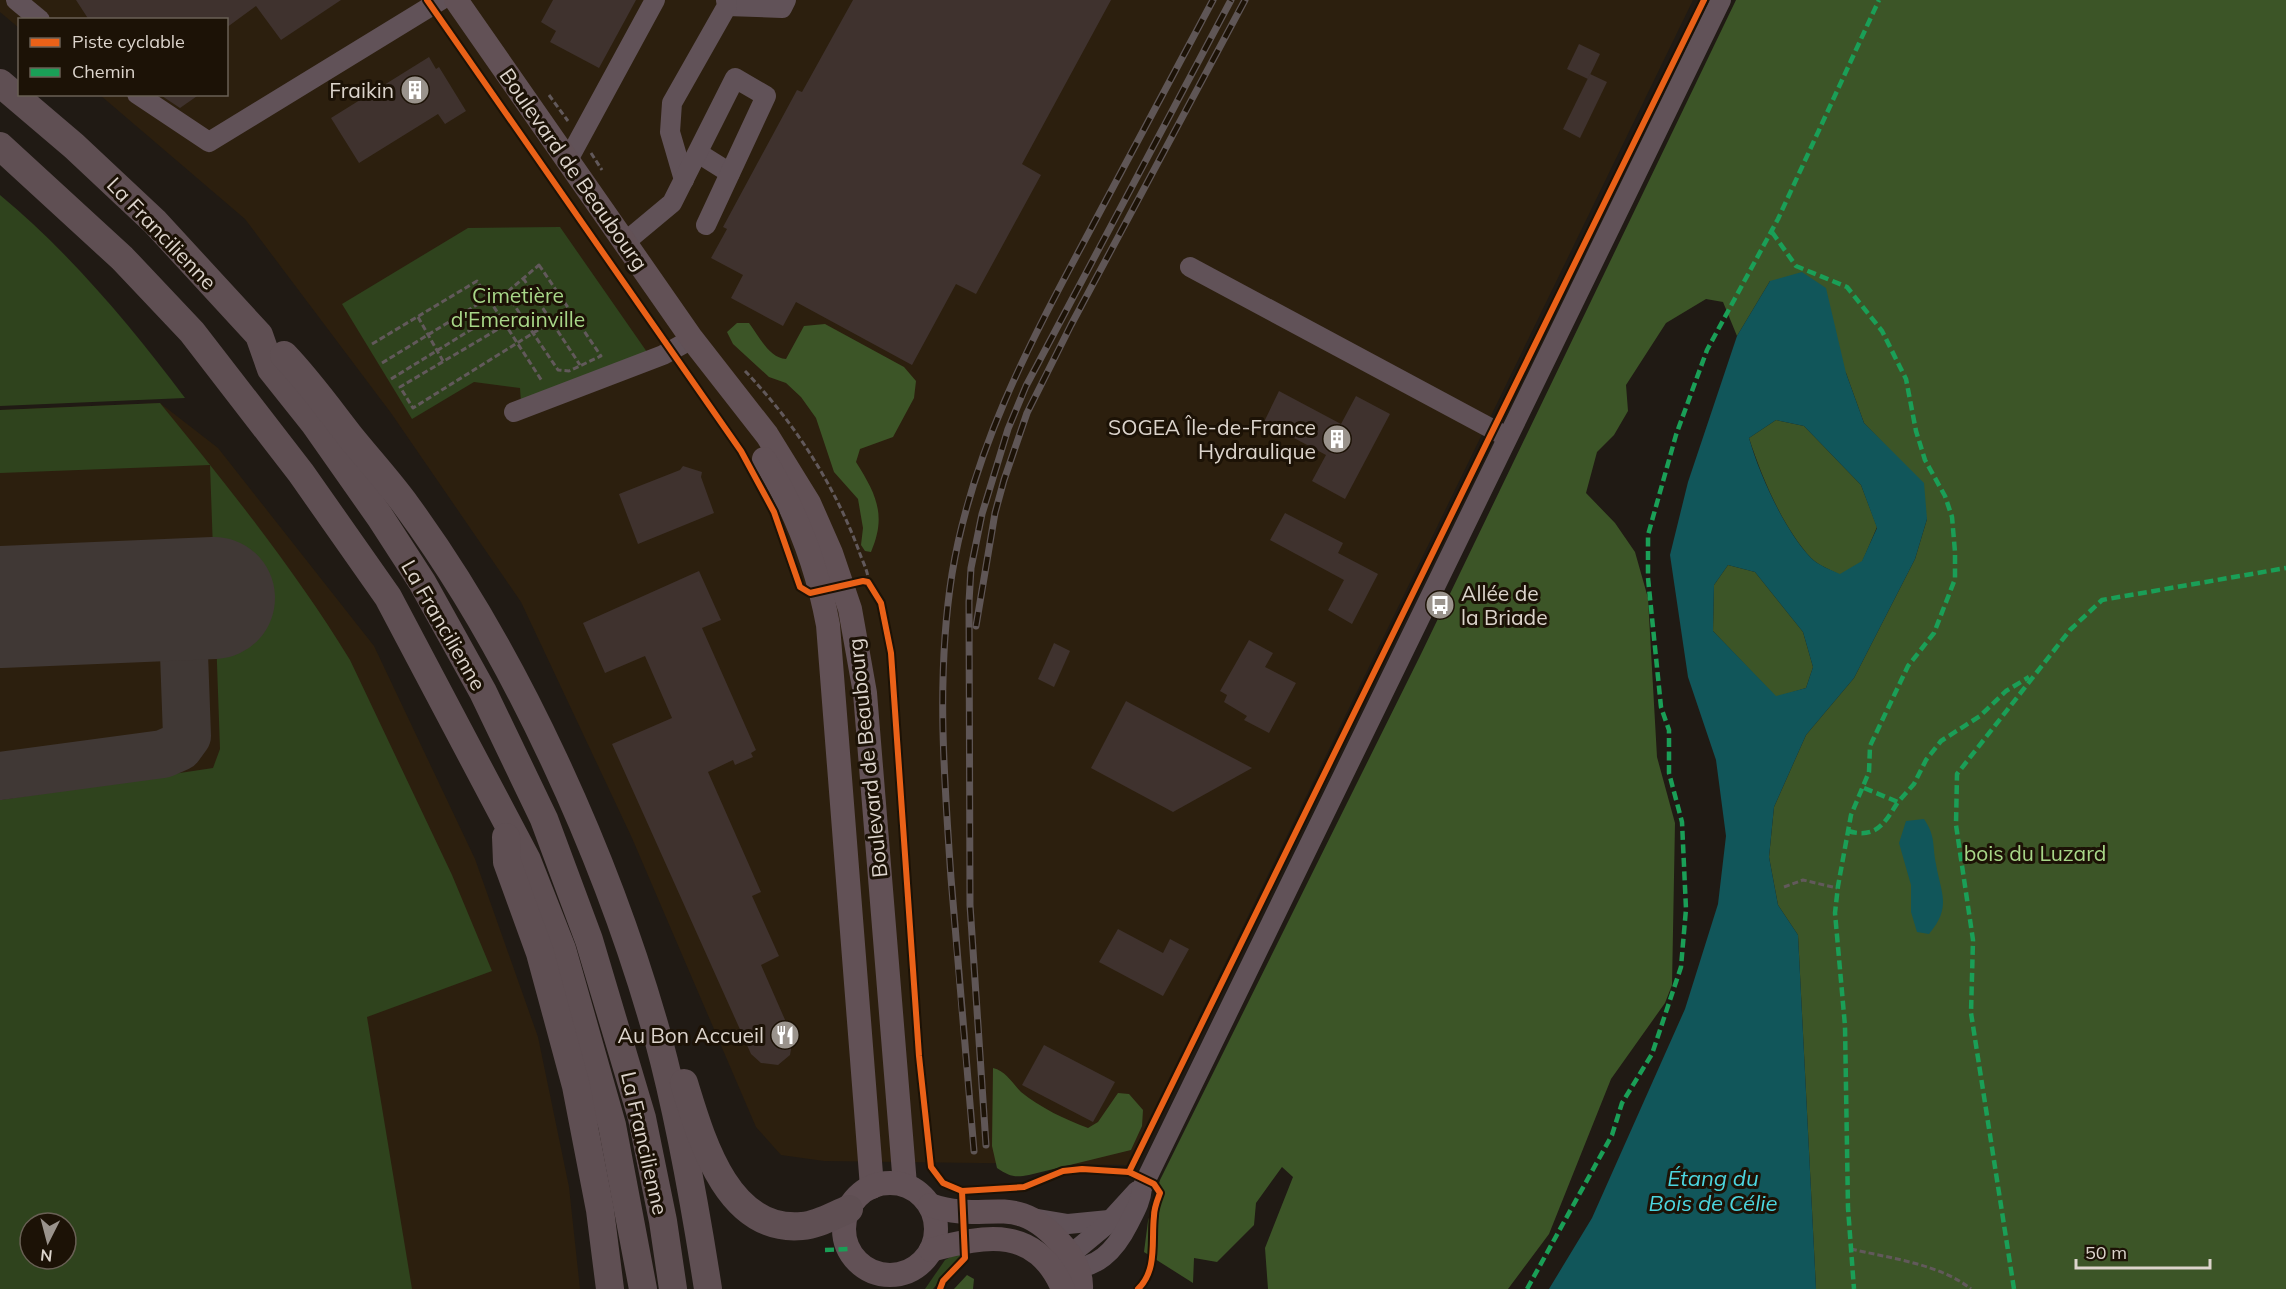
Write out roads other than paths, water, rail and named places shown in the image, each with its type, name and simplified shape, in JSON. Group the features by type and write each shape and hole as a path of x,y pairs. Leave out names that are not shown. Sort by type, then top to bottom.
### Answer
{"highway":[{"name":"La Francilienne","path":"0,82 74,146 155,222 259,335 271,369 314,423 422,582 483,692 544,819 589,940 642,1118 663,1221 673,1289"},
{"name":"La Francilienne","path":"0,146 122,258 192,332 301,473 388,597 449,707 527,860 562,949 584,1019 612,1125 643,1289"},
{"path":"259,335 286,356 406,505 452,574 500,654 560,774 602,874 658,1038 695,1208 708,1289"},
{"path":"506,820 507,862 540,953 576,1086 600,1210 610,1289"},
{"path":"658,1038 677,1061 711,1158 738,1201 763,1220 789,1226 804,1226 849,1209"}],"main road":[{"name":"Boulevard de Beaubourg","path":"456,0 692,339 757,420 789,468 824,535 842,585 860,659 865,693 905,1185"},
{"name":"Boulevard de Beaubourg","path":"692,339 720,391 778,482 799,528 821,591 831,657 872,1187"},
{"path":"894,1183 905,1185 923,1197 930,1205 936,1228 931,1250 912,1280 886,1275 876,1280 849,1249 845,1222 849,1209 863,1192 872,1187 894,1183"},
{"path":"930,1205 962,1212 1017,1211 1032,1218 1053,1234 1070,1274"},
{"path":"931,1250 964,1241 1001,1239 1039,1252 1070,1274"}],"street":[{"path":"16,0 38,18"},
{"path":"140,96 209,142 441,0"},
{"path":"568,160 655,0"},
{"path":"684,180 669,132 672,104 727,3 782,8 786,0"},
{"path":"1070,1274 1109,1220 1142,1188 1721,0"},
{"path":"624,243 672,203 735,78 766,96 706,225"},
{"path":"698,153 730,173"},
{"path":"1190,267 1507,437"},
{"path":"514,412 663,355 692,339"},
{"path":"1070,1274 1102,1259 1116,1246 1142,1198 1142,1188"},
{"path":"1032,1218 1068,1224 1109,1220"}],"water":[{"name":"Étang du Bois de Célie","path":"1802,272 1826,288 1846,373 1864,423 1924,483 1927,519 1915,559 1854,678 1806,735 1774,807 1769,857 1778,905 1798,935 1816,1289 1549,1289 1592,1218 1685,1009 1718,904 1726,836 1716,760 1688,677 1670,555 1688,482 1737,336 1770,281","holes":["1776,420 1804,426 1861,485 1877,528 1862,561 1840,574 1814,561 1801,546 1782,517 1760,469 1749,438","1728,565 1755,572 1803,632 1813,667 1806,688 1776,696 1713,631 1714,585"]},
{"path":"1924,819 1932,836 1943,900 1940,916 1929,934 1917,932 1911,912 1911,885 1899,843 1906,821"}],"railway":[{"path":"974,1151 951,878 943,726 947,612 961,529 988,442 1024,358 1213,0"},
{"path":"986,1145 970,905 969,602 971,568 982,514 1008,429 1026,386 1231,0"},
{"path":"976,626 995,513 1027,413 1071,325 1245,0"}],"place":[{"name":"Fraikin","path":"415,90"},
{"name":"SOGEA Île-de-France Hydraulique","path":"1337,439"},
{"name":"Allée de la Briade","path":"1440,605"},
{"name":"Au Bon Accueil","path":"785,1035"}],"park label":[{"name":"Cimetière d'Emerainville","path":"518,307"},
{"name":"bois du Luzard","path":"2035,853"}]}
